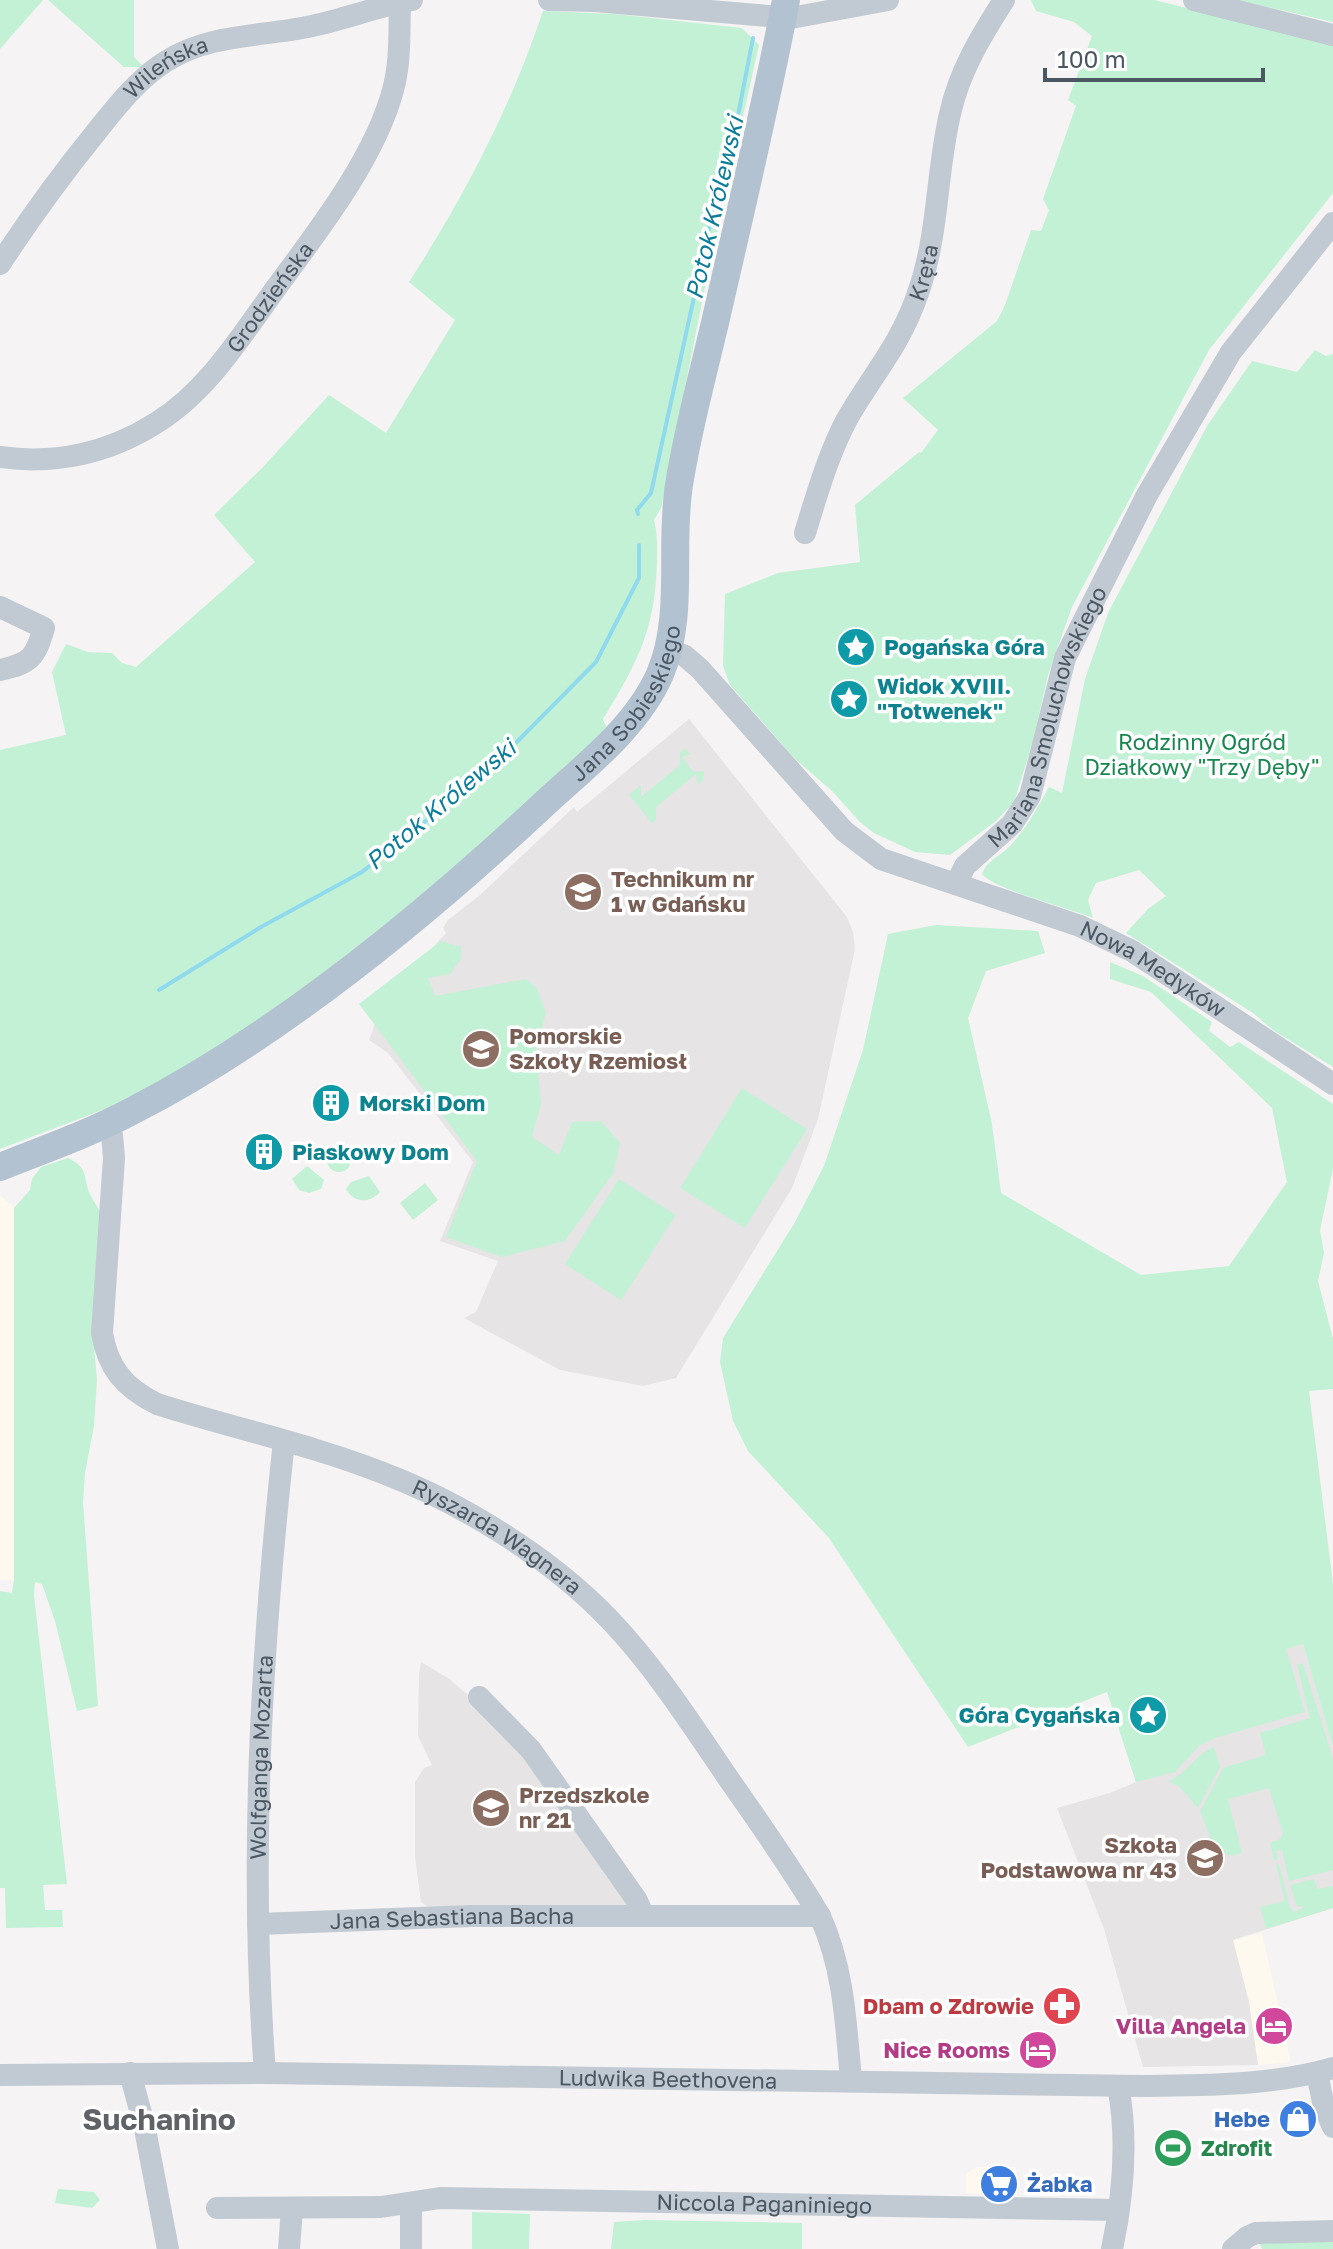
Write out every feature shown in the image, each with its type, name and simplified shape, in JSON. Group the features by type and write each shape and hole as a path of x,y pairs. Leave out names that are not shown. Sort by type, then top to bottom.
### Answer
{"main road":[{"name":"Jana Sobieskiego","path":"0,1167 107,1124 187,1081 277,1022 442,895 529,819 627,723 652,690 668,649 673,617 677,509 682,471 784,9"}],"street":[{"path":"549,0 784,9 813,15 888,0"},
{"name":"Kręta","path":"805,533 826,465 847,419 891,353 918,293 935,226 945,139 956,89 973,51 1004,0"},
{"path":"1194,0 1333,35"},
{"name":"Wileńska","path":"0,264 57,180 117,106 164,62 210,42 302,28 404,1"},
{"name":"Grodzieńska","path":"0,457 34,460 64,458 103,449 158,422 194,393 295,262 368,149 384,119 399,67 404,1"},
{"name":"Mariana Smoluchowskiego","path":"956,884 965,866 1012,824 1030,796 1065,658 1147,495 1231,352 1333,223"},
{"path":"0,607 44,628 38,649 28,661 0,670"},
{"path":"668,649 685,656 700,669 844,831 864,848 895,865 956,884"},
{"name":"Nowa Medyków","path":"956,884 1080,926 1132,951 1333,1084"},
{"name":"Ryszarda Wagnera","path":"107,1124 112,1135 114,1158 102,1333 114,1371 136,1393 157,1404 382,1472 434,1495 498,1530 609,1619 677,1703 820,1916 830,1938 841,1980 851,2081"},
{"name":"Wolfganga Mozarta","path":"265,2073 258,1924 257,1782 262,1674 284,1441"},
{"path":"479,1697 531,1750 636,1899 644,1916"},
{"name":"Jana Sebastiana Bacha","path":"258,1924 472,1916 820,1916"},
{"path":"1325,2071 1324,2107 1333,2127"},
{"name":"Ludwika Beethovena","path":"0,2075 265,2073 1118,2086 1244,2083 1325,2071"},
{"path":"130,2073 144,2124 168,2249"},
{"path":"1112,2249 1118,2210 1122,2108 1118,2086"},
{"name":"Niccola Paganiniego","path":"217,2208 381,2207 440,2198 1118,2210"},
{"path":"411,2203 411,2249"},
{"path":"289,2249 292,2208"},
{"path":"1233,2249 1256,2233 1333,2231"}],"shaded area":[{"name":"Pomorskie Szkoły Rzemiosł","path":"689,719 847,917 855,949 818,1119 792,1188 676,1378 643,1386 560,1370 464,1318 476,1312 498,1261 440,1241 473,1162 388,1053 369,1040 383,1002 446,933 443,928 448,920 480,895 574,807 577,812"},
{"path":"0,1195 14,1208 14,1580 0,1580"},
{"name":"Szkoła Podstawowa nr 43","path":"1303,1644 1333,1747 1333,1908 1233,1940 1249,2002 1258,2065 1143,2067 1104,1929 1057,1808 1136,1782 1120,1732 1166,1718 1157,1686"},
{"name":"Przedszkole nr 21","path":"421,1662 448,1678 512,1735 637,1910 431,1909 421,1902 415,1857 415,1782 424,1768 432,1765 418,1736"},
{"path":"1262,1933 1290,2062 1258,2065 1249,2002 1233,1940"},
{"path":"976,2167 1016,2167 1014,2196 966,2193 966,2174"}],"green space":[{"path":"0,0 43,0 0,49"},
{"path":"48,0 134,0 134,57 144,67 124,67"},
{"path":"1031,0 1154,0 1333,44 1333,193 1209,350 1072,607 1048,675 1033,741 1014,802 996,821 950,855 915,852 874,833 860,822 832,791 794,758 730,685 723,666 725,594 778,573 860,562 855,505 921,453 938,430 903,398 997,321 1031,230 1041,231 1049,210 1043,199 1076,106 1068,100 1092,36 1074,22 1036,11"},
{"path":"1237,0 1333,0 1333,22"},
{"path":"543,11 615,14 742,28 759,45 706,282 661,508 654,520 657,537 656,587 648,627 626,680 603,719 606,727 587,749 438,883 270,1015 139,1096 0,1149 0,750 66,735 52,672 66,644 88,652 112,653 122,663 136,667 255,562 214,515 329,395 386,433 455,320 409,282 485,151"},
{"name":"Rodzinny Ogród Działkowy \"Trzy Dęby\"","path":"1315,350 1326,356 1333,354 1333,1067 1126,933 1148,909 1166,896 1139,870 1096,883 1088,900 1093,918 1016,892 982,874 986,866 1021,833 1049,787 1062,793 1085,679 1108,613 1207,426 1252,361 1297,372"},
{"path":"685,749 691,754 682,757 693,772 704,771 704,778 698,785 696,774 656,807 656,820 652,823 629,795 641,785 641,797 680,765 680,752"},
{"path":"936,925 1038,931 1045,953 986,971 968,1018 992,1124 1001,1193 1141,1275 1229,1266 1287,1182 1272,1108 1151,992 1110,979 1110,962 1143,976 1212,1022 1209,1031 1230,1047 1239,1042 1333,1104 1333,1169 1320,1230 1324,1253 1318,1281 1333,1339 1333,1389 1309,1391 1333,1584 1333,1747 1303,1644 1286,1649 1305,1712 1215,1738 1200,1745 1175,1772 1136,1782 1107,1692 968,1747 829,1538 748,1451 733,1421 720,1362 723,1338 795,1222 824,1166 863,1050 888,934"},
{"path":"441,941 461,947 461,959 450,974 428,978 435,996 526,979 537,988 546,1013 536,1050 541,1104 532,1137 559,1155 572,1122 601,1121 620,1143 614,1172 565,1241 502,1257 446,1237 477,1161 359,1004"},
{"path":"742,1088 807,1129 745,1228 680,1188"},
{"path":"339,1148 350,1155 351,1160 344,1171 339,1172 328,1165 327,1160 334,1149"},
{"path":"68,1158 82,1168 89,1192 100,1211 94,1346 97,1380 83,1502 98,1706 77,1711 55,1621 42,1584 35,1582 67,1884 43,1885 45,1910 62,1910 63,1927 6,1928 5,1888 0,1888 0,1591 12,1593 14,1580 14,1208 30,1190 32,1179 41,1167"},
{"path":"307,1166 324,1180 321,1189 309,1193 299,1190 292,1179"},
{"path":"369,1176 380,1192 376,1196 362,1200 349,1194 346,1189 351,1182"},
{"path":"619,1179 676,1215 621,1300 565,1264"},
{"path":"425,1183 438,1200 413,1220 400,1203"},
{"path":"1303,1663 1333,1759 1333,1870 1289,1881 1282,1850 1276,1851 1278,1859 1274,1860 1270,1843 1280,1839 1283,1834 1269,1788 1228,1799 1242,1853 1231,1856 1214,1847 1200,1811 1223,1768 1266,1755 1260,1733 1310,1718 1297,1665"},
{"path":"1214,1747 1220,1767 1198,1808 1180,1787 1168,1781"},
{"path":"1279,1864 1294,1912 1304,1907 1297,1906 1290,1885 1314,1879 1317,1889 1333,1886 1333,1908 1266,1929 1260,1907 1285,1901 1276,1865"},
{"path":"58,2189 94,2192 100,2200 92,2208 55,2203"},
{"path":"472,2212 530,2214 529,2249 472,2249"},
{"path":"614,2222 802,2223 802,2249 611,2249"},
{"path":"1333,2236 1333,2249 1262,2249 1258,2239"}],"waterway":[{"name":"Potok Królewski","path":"638,514 637,510 651,493 713,211 728,167 753,38"},
{"name":"Potok Królewski","path":"159,990 261,927 362,872 488,771 596,662 639,578 639,545"}],"place":[{"name":"Pogańska Góra","path":"856,647"},
{"name":"Widok XVIII. \"Totwenek\"","path":"849,699"},
{"name":"Technikum nr 1 w Gdańsku","path":"583,892"},
{"name":"Pomorskie Szkoły Rzemiosł","path":"481,1049"},
{"name":"Morski Dom","path":"331,1103"},
{"name":"Piaskowy Dom","path":"264,1152"},
{"name":"Góra Cygańska","path":"1148,1715"},
{"name":"Przedszkole nr 21","path":"491,1808"},
{"name":"Szkoła Podstawowa nr 43","path":"1205,1858"},
{"name":"Dbam o Zdrowie","path":"1062,2006"},
{"name":"Villa Angela","path":"1274,2026"},
{"name":"Nice Rooms","path":"1038,2050"},
{"name":"Hebe","path":"1298,2119"},
{"name":"Zdrofit","path":"1173,2148"},
{"name":"Żabka","path":"999,2184"}],"district":[{"name":"Suchanino","path":"159,2120"}]}
